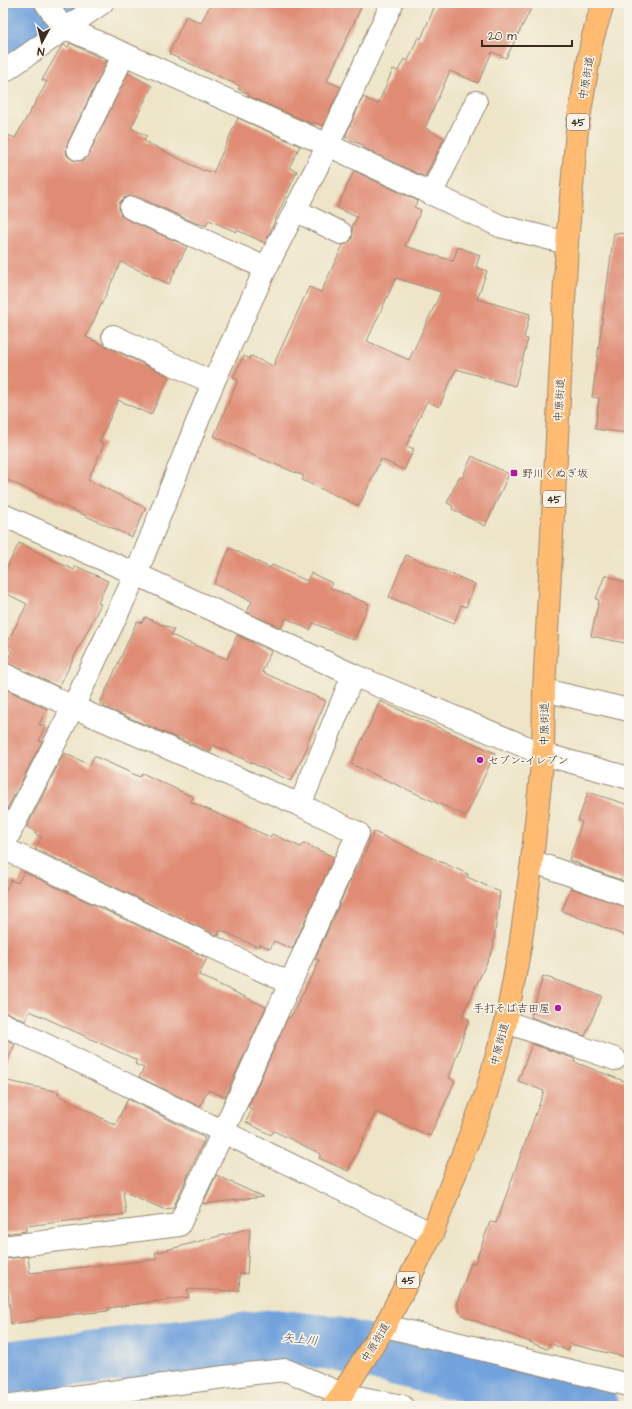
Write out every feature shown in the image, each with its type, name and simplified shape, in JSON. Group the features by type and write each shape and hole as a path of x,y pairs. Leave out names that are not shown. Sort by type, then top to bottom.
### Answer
{"main road":[{"name":"中原街道","path":"338,1400 385,1326 432,1234 486,1094 506,1022 520,947 532,861 543,754 544,690 567,243 577,130 592,40 603,3"}],"street":[{"path":"46,3 62,24 124,54 328,145 500,226 567,243"},
{"path":"3,72 62,24 102,3"},
{"path":"289,982 3,847 73,707 136,574 213,384 266,268 328,145 392,3"},
{"path":"78,149 124,54"},
{"path":"431,194 476,102"},
{"path":"131,208 266,268"},
{"path":"295,210 341,233"},
{"path":"113,336 213,384"},
{"path":"3,515 136,574 353,675 543,754 629,778"},
{"path":"3,674 73,707 300,805 358,833 289,982 223,1132 178,1225 3,1247"},
{"path":"300,805 353,675"},
{"path":"544,690 629,710"},
{"path":"532,861 629,896"},
{"path":"506,1022 615,1059"},
{"path":"3,1024 432,1234"},
{"path":"385,1326 629,1385"},
{"path":"5,1406 286,1370 338,1400 402,1406"}],"building":[{"path":"211,3 363,3 327,81 341,87 323,126 314,122 313,124 310,123 248,96 249,94 238,89 240,86 169,54 186,16 201,23"},
{"path":"436,3 534,3 506,58 492,52 478,83 450,71 425,128 444,138 425,177 364,148 365,146 345,137 363,97 378,104 393,69 398,71 404,59 408,61 418,37 421,39"},
{"path":"70,43 107,61 67,144 67,156 73,160 85,160 89,154 128,73 152,86 131,128 147,136 144,141 204,171 213,173 238,118 300,146 289,168 297,171 265,243 237,230 236,232 209,220 206,226 198,224 136,196 124,198 119,203 121,216 187,246 169,284 121,262 86,337 169,376 151,415 118,400 99,442 104,444 88,480 146,508 132,537 3,478 3,133 15,138 47,82 42,80 61,47 64,45 68,47"},
{"path":"354,171 418,201 414,207 421,210 405,246 453,261 458,247 480,255 476,267 487,271 477,299 530,314 524,338 528,339 515,386 456,369 439,407 427,401 406,446 414,449 404,470 381,459 359,506 302,480 304,476 252,455 214,436 238,380 233,377 244,356 249,359 251,356 273,366 309,287 321,292 343,245 352,239 352,227 357,217 337,208","holes":["396,278 441,292 409,360 367,341"]},
{"path":"614,233 629,234 629,433 595,429 599,398 592,397"},
{"path":"472,456 509,474 485,526 452,509 453,506 447,503 459,477 462,478"},
{"path":"19,543 74,570 76,566 108,581 98,603 101,604 59,687 6,662 12,651 5,647 27,604 3,592 3,575"},
{"path":"230,548 270,568 272,565 307,581 311,573 332,583 330,588 369,604 354,640 313,623 310,630 286,618 281,628 247,612 252,601 214,584"},
{"path":"406,555 475,584 466,607 461,605 454,624 389,597"},
{"path":"605,575 629,584 629,644 591,636 599,600 596,599"},
{"path":"145,617 174,630 171,635 227,659 237,635 271,651 262,672 326,701 306,745 308,746 291,781 213,745 210,752 100,704 137,621 142,623"},
{"path":"3,688 47,709 39,724 45,726 39,741 42,742 4,815 3,815"},
{"path":"380,701 495,753 466,816 351,764"},
{"path":"64,753 90,765 94,756 140,777 142,773 193,797 191,802 270,837 272,834 301,847 303,843 334,857 292,949 274,941 270,949 260,944 258,947 220,930 218,936 35,849 42,837 35,834 36,832 27,827"},
{"path":"588,792 629,805 629,883 569,860 582,822 578,821"},
{"path":"374,832 468,874 467,877 500,892 493,949 462,1016 469,1019 449,1078 455,1081 430,1136 376,1112 348,1171 319,1158 321,1154 274,1131 271,1135 246,1122 252,1109 248,1107 288,1017 290,1018 317,966 319,960 315,959 356,867 358,868"},
{"path":"24,872 207,958 199,975 266,1007 225,1097 208,1090 200,1107 139,1077 144,1068 135,1064 137,1060 30,1011 25,1021 3,1012 3,896 11,880 18,883"},
{"path":"571,888 629,908 629,937 562,911"},
{"path":"543,976 602,996 585,1036 531,1017"},
{"path":"3,1038 15,1044 3,1070"},
{"path":"532,1044 575,1059 574,1062 629,1083 629,1358 570,1344 568,1351 550,1343 547,1349 464,1316 458,1307 458,1300 471,1263 475,1263 490,1222 496,1223 544,1091 518,1081"},
{"path":"3,1080 59,1092 58,1095 115,1125 128,1099 205,1138 173,1208 163,1209 123,1191 126,1214 26,1226 26,1231 3,1234"},
{"path":"216,1175 263,1197 203,1204"},
{"path":"250,1228 247,1274 240,1273 239,1291 187,1289 189,1297 108,1308 108,1311 36,1318 37,1320 11,1324 5,1259 28,1256 30,1273 104,1266 157,1259 155,1253"}],"waterway":[{"path":"3,37 52,3"},
{"name":"矢上川","path":"3,1368 274,1336 332,1343 591,1406"}],"place":[{"name":"野川くぬぎ坂","path":"514,473"},
{"name":"セブン-イレブン","path":"480,760"},
{"name":"手打そば吉田屋","path":"558,1008"}]}
